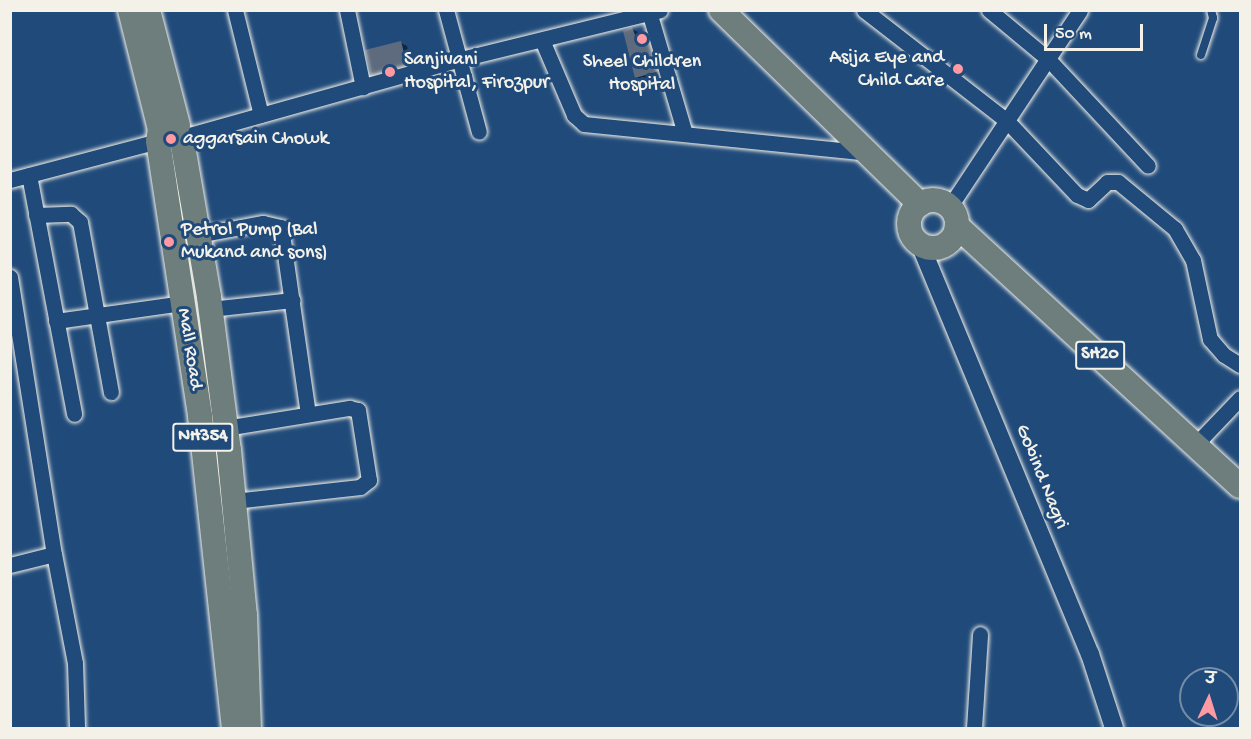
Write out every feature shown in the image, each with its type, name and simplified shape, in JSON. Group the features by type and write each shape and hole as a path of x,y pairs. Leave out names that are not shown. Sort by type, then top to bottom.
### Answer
{"main road":[{"name":"Mall Road","path":"130,10 171,138 182,303 200,416 234,729"},
{"name":"NH354","path":"148,10 171,138"},
{"path":"721,10 872,153 920,204"},
{"path":"171,138 198,235 210,309 234,501 249,729"},
{"path":"935,200 954,216 944,246 920,244 909,224 920,204 935,200"},
{"name":"SH20","path":"954,216 1240,486"}],"street":[{"path":"235,10 261,115"},
{"path":"347,10 363,87"},
{"path":"446,10 457,60 479,132"},
{"path":"864,10 1006,120 1084,200 1092,199 1107,182 1118,182 1175,229 1193,260 1210,339 1224,355 1240,365"},
{"path":"989,10 1048,59 1148,166"},
{"path":"954,216 1006,120 1080,10"},
{"path":"10,180 261,115 457,60 655,13 685,134"},
{"path":"542,40 577,120 584,124 872,153"},
{"path":"29,175 74,414"},
{"path":"36,215 66,213 78,218 111,392"},
{"path":"198,235 277,224 284,233 308,414"},
{"name":"Gobind Nagri","path":"920,244 1090,654 1114,729"},
{"path":"10,277 54,554 75,663 77,729"},
{"path":"210,309 293,300"},
{"path":"56,321 182,303"},
{"path":"1197,443 1240,398"},
{"path":"225,428 308,414 358,410 368,482 360,487 234,501"},
{"path":"10,565 54,554"},
{"path":"974,729 980,634"}],"lane":[{"path":"1201,55 1213,18 1211,10"}],"building":[{"path":"632,27 635,35 651,28 663,70 635,78 623,31"},
{"path":"401,41 409,73 373,82 365,50"}],"place":[{"name":"Sheel Children Hospital","path":"642,39"},
{"name":"Asija Eye and Child Care","path":"958,69"},
{"name":"Sanjivani Hospital, Firozpur","path":"390,72"},
{"name":"aggarsain Chowk","path":"171,139"},
{"name":"Petrol Pump (Bal Mukand and sons)","path":"169,242"}]}
